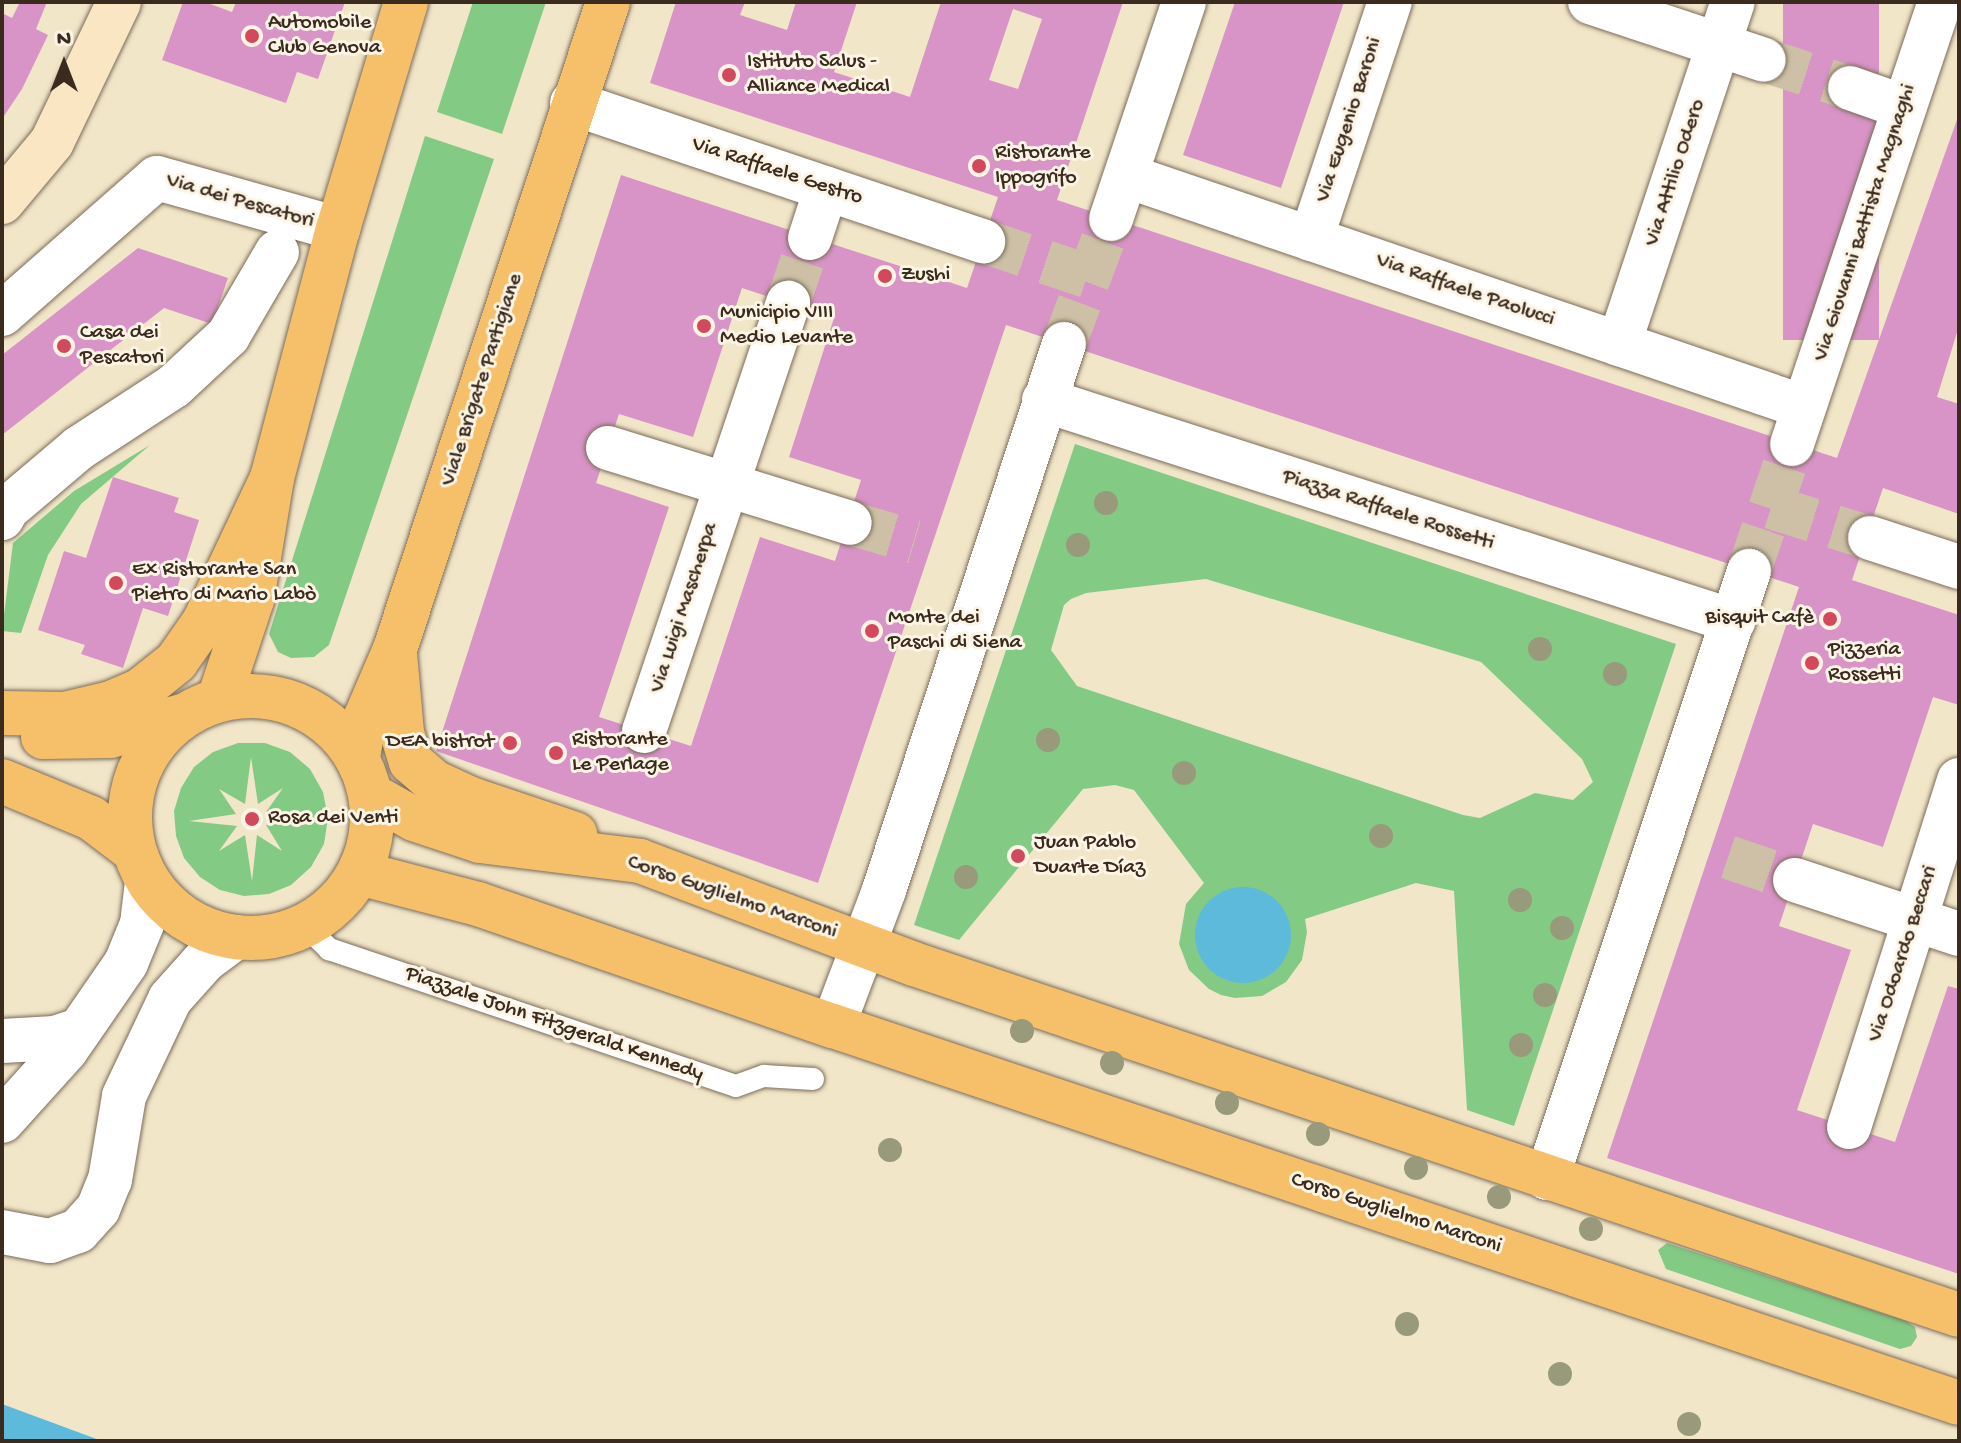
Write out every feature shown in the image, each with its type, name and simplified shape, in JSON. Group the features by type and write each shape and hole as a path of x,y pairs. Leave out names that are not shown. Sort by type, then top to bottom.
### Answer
{"main road":[{"path":"2,202 52,142 119,2"},
{"path":"140,866 128,815 134,780 152,743 200,707 252,600 272,478 338,229 406,2"},
{"name":"Viale Brigate Partigiane","path":"364,776 365,719 395,649 572,103 608,2"},
{"path":"2,713 26,716 65,714 111,703 141,690 176,662 204,622 272,478"},
{"path":"395,649 402,733 411,762 434,782 471,799 558,827 640,861"},
{"path":"2,729 34,737 97,737 200,707 259,695 298,704 332,725 364,776 372,835 359,873 335,905 306,926 271,937 236,937 201,928 171,909 140,866 91,818 2,781"},
{"name":"Corso Guglielmo Marconi","path":"364,776 414,819 480,841 640,861 862,945 1959,1315"},
{"name":"Corso Guglielmo Marconi","path":"359,873 478,904 1959,1403"}],"street":[{"path":"1111,219 1184,2"},
{"name":"Via Eugenio Baroni","path":"1311,239 1390,2"},
{"path":"1590,2 1764,60"},
{"name":"Via Attilio Odero","path":"1619,344 1733,2"},
{"name":"Via Giovanni Battista Magnaghi","path":"1798,425 1940,2"},
{"path":"1850,88 1904,107"},
{"name":"Via Raffaele Gestro","path":"572,103 983,241"},
{"name":"Via Raffaele Paolucci","path":"1127,176 1619,344 1798,425"},
{"name":"Via dei Pescatori","path":"2,314 157,178 338,229"},
{"path":"810,238 826,189"},
{"path":"2,518 7,509 79,448 174,386 228,336 277,252"},
{"name":"Via Luigi Mascherpa","path":"644,731 788,303"},
{"path":"862,945 884,890 1064,344"},
{"name":"Piazza Raffaele Rossetti","path":"1044,400 1733,621"},
{"path":"608,448 850,523"},
{"path":"1870,538 1959,567"},
{"path":"1547,1178 1749,571"},
{"name":"Via Odoardo Beccari","path":"1849,1127 1959,780"},
{"path":"2,1121 80,1030 126,963 142,924 140,866"},
{"path":"1795,880 1959,934"},
{"path":"2,1232 50,1241 78,1231 98,1209 110,1180 124,1096 170,999 204,961 236,937"},
{"name":"Corso Guglielmo Marconi","path":"833,1026 862,945"},
{"path":"2,1041 55,1038 80,1030"}],"lane":[{"name":"Piazzale John Fitzgerald Kennedy","path":"306,926 329,949 736,1086 764,1076 813,1079"}],"green space":[{"path":"473,2 546,2 502,134 437,112"},
{"path":"425,136 494,159 329,645 314,657 291,658 278,652 269,634"},
{"path":"1075,444 1676,644 1514,1126 1467,1110 1454,891 1416,883 1305,919 1307,932 1302,960 1286,982 1262,996 1235,998 1221,995 1209,989 1189,970 1179,944 1186,904 1204,883 1134,790 1115,785 1083,789 959,940 914,925","holes":["1206,579 1481,662 1582,759 1593,782 1573,800 1535,793 1480,818 1463,815 1077,686 1051,650 1064,605 1071,599 1086,593"]},
{"path":"150,445 81,504 48,555 21,633 2,631 13,543 74,491"},
{"path":"238,743 265,743 290,752 310,769 323,792 328,818 324,844 311,867 291,885 269,894 244,896 220,890 200,877 184,858 176,836 174,811 181,788 194,767 213,752","holes":["251,757 258,804 283,788 266,812 314,817 266,825 282,851 257,835 252,881 245,835 219,851 237,826 189,821 236,814 219,789 245,804"]},
{"path":"1667,1243 1906,1321 1915,1327 1917,1337 1911,1346 1900,1349 1666,1269 1658,1250"}],"water":[{"path":"1243,887 1261,891 1277,901 1287,917 1291,935 1287,953 1277,969 1261,979 1243,983 1225,979 1209,969 1199,953 1195,935 1199,917 1209,901 1225,891"},
{"path":"2,1404 102,1441 2,1441"}],"building":[{"path":"20,2 47,2 36,29 48,35 22,89 2,119 2,13 12,18"},
{"name":"Automobile Club Genova","path":"183,2 205,2 232,12 236,2 345,2 318,79 297,72 286,103 162,60"},
{"path":"676,2 745,2 740,15 787,30 796,2 857,2 834,72 910,97 941,2 1123,2 1057,200 1837,458 1959,114 1959,326 1937,397 1959,404 1959,514 1883,488 1852,580 1959,615 1959,705 1933,697 1883,847 1813,824 1779,926 1851,950 1797,1110 1895,1142 1948,986 1959,989 1959,1274 1607,1158 1799,587 1006,325 818,883 436,751 621,175 967,288 998,197 650,83","holes":["1013,9 1042,19 1018,89 989,80","742,288 834,318 789,457 861,480 835,561 760,537 691,746 599,717 669,507 596,483 619,414 693,437"]},
{"path":"1235,2 1344,2 1281,188 1183,155"},
{"path":"1783,2 1879,2 1879,340 1783,340"},
{"name":"Casa dei Pescatori","path":"138,248 228,278 212,324 164,308 2,435 2,355"},
{"name":"Ex Ristorante San Pietro di Mario Labò","path":"113,477 179,498 174,512 199,520 168,616 143,608 123,668 81,654 85,645 38,630 64,551 86,558"}],"tunnel":[{"path":"1764,60 1850,88"},
{"path":"1064,344 1111,219"},
{"path":"788,303 810,238"},
{"path":"983,241 1090,277"},
{"path":"1749,571 1792,444"},
{"path":"1771,507 1870,538"},
{"path":"850,523 914,542"},
{"path":"1728,857 1795,880"}],"place":[{"name":"Automobile Club Genova","path":"252,36"},
{"name":"Istituto Salus - Alliance Medical","path":"729,75"},
{"name":"Ristorante Ippogrifo","path":"979,166"},
{"name":"Zushi","path":"885,276"},
{"name":"Municipio VIII Medio Levante","path":"704,326"},
{"name":"Casa dei Pescatori","path":"64,346"},
{"name":"Ex Ristorante San Pietro di Mario Labò","path":"116,583"},
{"name":"Bisquit Cafè","path":"1830,619"},
{"name":"Monte dei Paschi di Siena","path":"872,631"},
{"name":"Pizzeria Rossetti","path":"1812,663"},
{"name":"DEA bistrot","path":"510,743"},
{"name":"Ristorante Le Perlage","path":"556,753"},
{"name":"Rosa dei Venti","path":"252,819"},
{"name":"Juan Pablo Duarte Díaz","path":"1018,856"}]}
